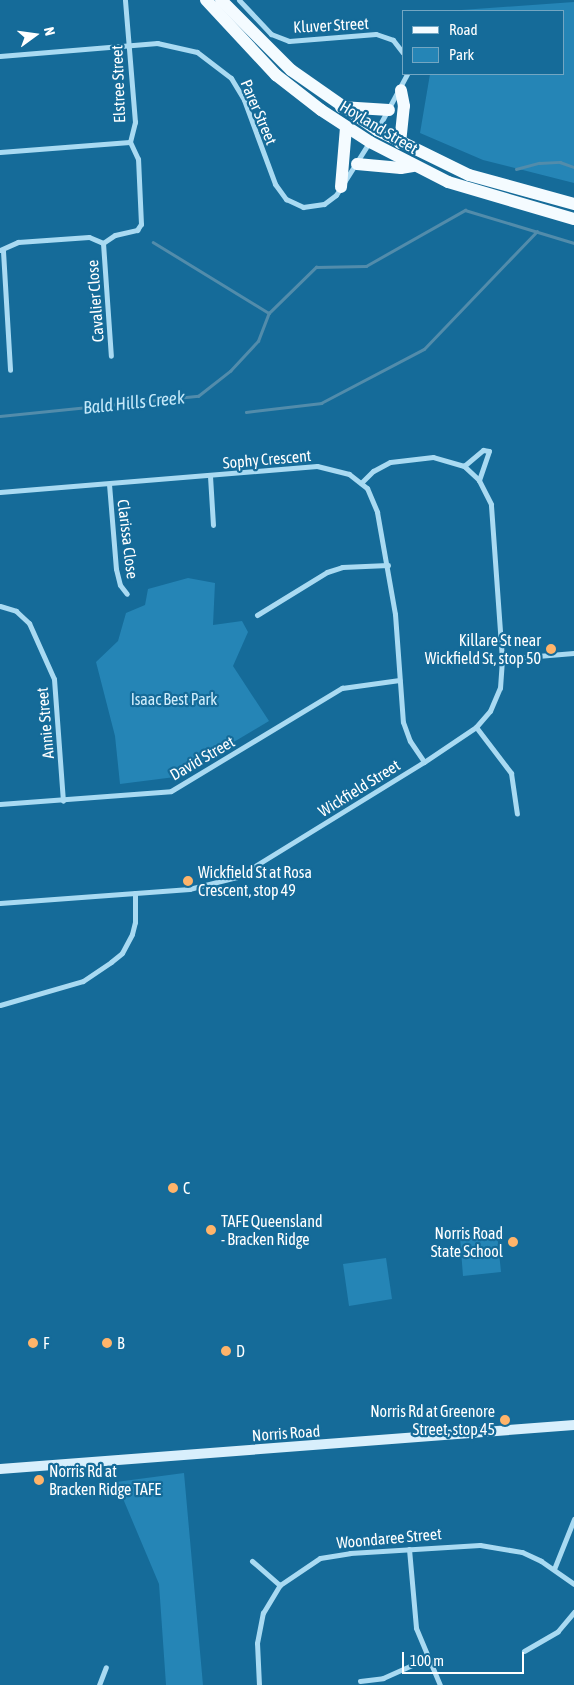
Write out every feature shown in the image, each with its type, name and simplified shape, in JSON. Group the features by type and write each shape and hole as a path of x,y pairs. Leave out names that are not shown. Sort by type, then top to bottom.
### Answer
{"main road":[{"name":"Hoyland Street","path":"206,0 276,75 346,127 370,142 413,166 490,197 574,219"},
{"name":"Hoyland Street","path":"221,0 291,70 341,107 377,130 400,143 469,174 574,204"},
{"path":"400,143 404,106 401,90"},
{"path":"341,107 389,110"},
{"path":"341,188 346,127"},
{"path":"357,164 401,168 413,166"},
{"name":"Norris Road","path":"0,1470 574,1426"}],"street":[{"name":"Elstree Street","path":"103,243 115,235 137,230 141,224 138,159 130,142 135,122 125,0"},
{"name":"Kluver Street","path":"239,0 271,34 289,41 376,34 393,40 402,51"},
{"name":"Parer Street","path":"0,56 130,46 177,46 197,52 223,69 238,89 275,184 286,199 303,207 316,206 330,200 341,188 377,130"},
{"path":"377,130 401,90 407,75"},
{"path":"0,152 130,142"},
{"path":"10,370 1,250 18,242 90,237 103,243"},
{"name":"Cavalier Close","path":"103,243 111,356"},
{"path":"464,466 483,450 489,451 479,480"},
{"name":"Wickfield Street","path":"0,903 210,886 237,877 424,762 476,727 490,711 500,688 502,658 491,504 479,480 464,466 433,458 390,462 373,470 361,482"},
{"name":"Sophy Crescent","path":"0,492 317,466 343,472 361,482"},
{"path":"210,476 213,525"},
{"path":"361,482 375,504 388,565 403,722 410,742 424,762"},
{"name":"Clarissa Close","path":"109,484 116,569 120,585 127,594"},
{"path":"257,615 327,572 342,567 388,565"},
{"name":"Annie Street","path":"0,606 16,611 29,624 54,679 63,801"},
{"path":"502,658 574,653"},
{"name":"David Street","path":"0,804 63,801 177,789 342,688 399,680"},
{"path":"476,727 511,773 517,814"},
{"path":"0,1005 83,981 112,962 122,952 132,934 135,922 135,893"},
{"path":"554,1569 574,1519"},
{"name":"Woondaree Street","path":"259,1685 260,1626 280,1585 320,1558 464,1544 503,1547 554,1569 574,1584"},
{"path":"409,1549 416,1628 440,1685"},
{"path":"252,1561 280,1585"},
{"path":"524,1651 558,1631 574,1612"},
{"path":"360,1681 383,1678 428,1658"},
{"path":"99,1685 106,1667"}],"green space":[{"path":"574,2 574,183 483,160 420,133 430,75 564,75 564,10 461,10"},
{"name":"Isaac Best Park","path":"188,578 215,583 213,625 242,621 248,632 233,666 269,721 175,777 120,784 115,736 96,662 118,641 126,613 145,605 148,589"},
{"path":"497,1233 501,1272 463,1276 460,1237"},
{"path":"386,1258 392,1299 349,1306 343,1264"},
{"path":"184,1473 203,1685 166,1685 159,1584 116,1482"}],"waterway":[{"name":"Bald Hills Creek","path":"516,169 539,163 560,162 574,167"},
{"name":"Bald Hills Creek","path":"0,416 198,396 230,371 258,341 269,313 316,267 366,266 465,210 574,243"},
{"path":"246,412 321,403 424,349 537,231"},
{"path":"153,242 269,313"}],"place":[{"name":"Killare St near Wickfield St, stop 50","path":"551,649"},
{"name":"Wickfield St at Rosa Crescent, stop 49","path":"188,881"},
{"name":"C","path":"173,1188"},
{"name":"TAFE Queensland - Bracken Ridge","path":"211,1230"},
{"name":"Norris Road State School","path":"513,1242"},
{"name":"F","path":"33,1343"},
{"name":"B","path":"107,1343"},
{"name":"D","path":"226,1351"},
{"name":"Norris Rd at Greenore Street, stop 45","path":"505,1420"},
{"name":"Norris Rd at Bracken Ridge TAFE","path":"39,1480"}]}
